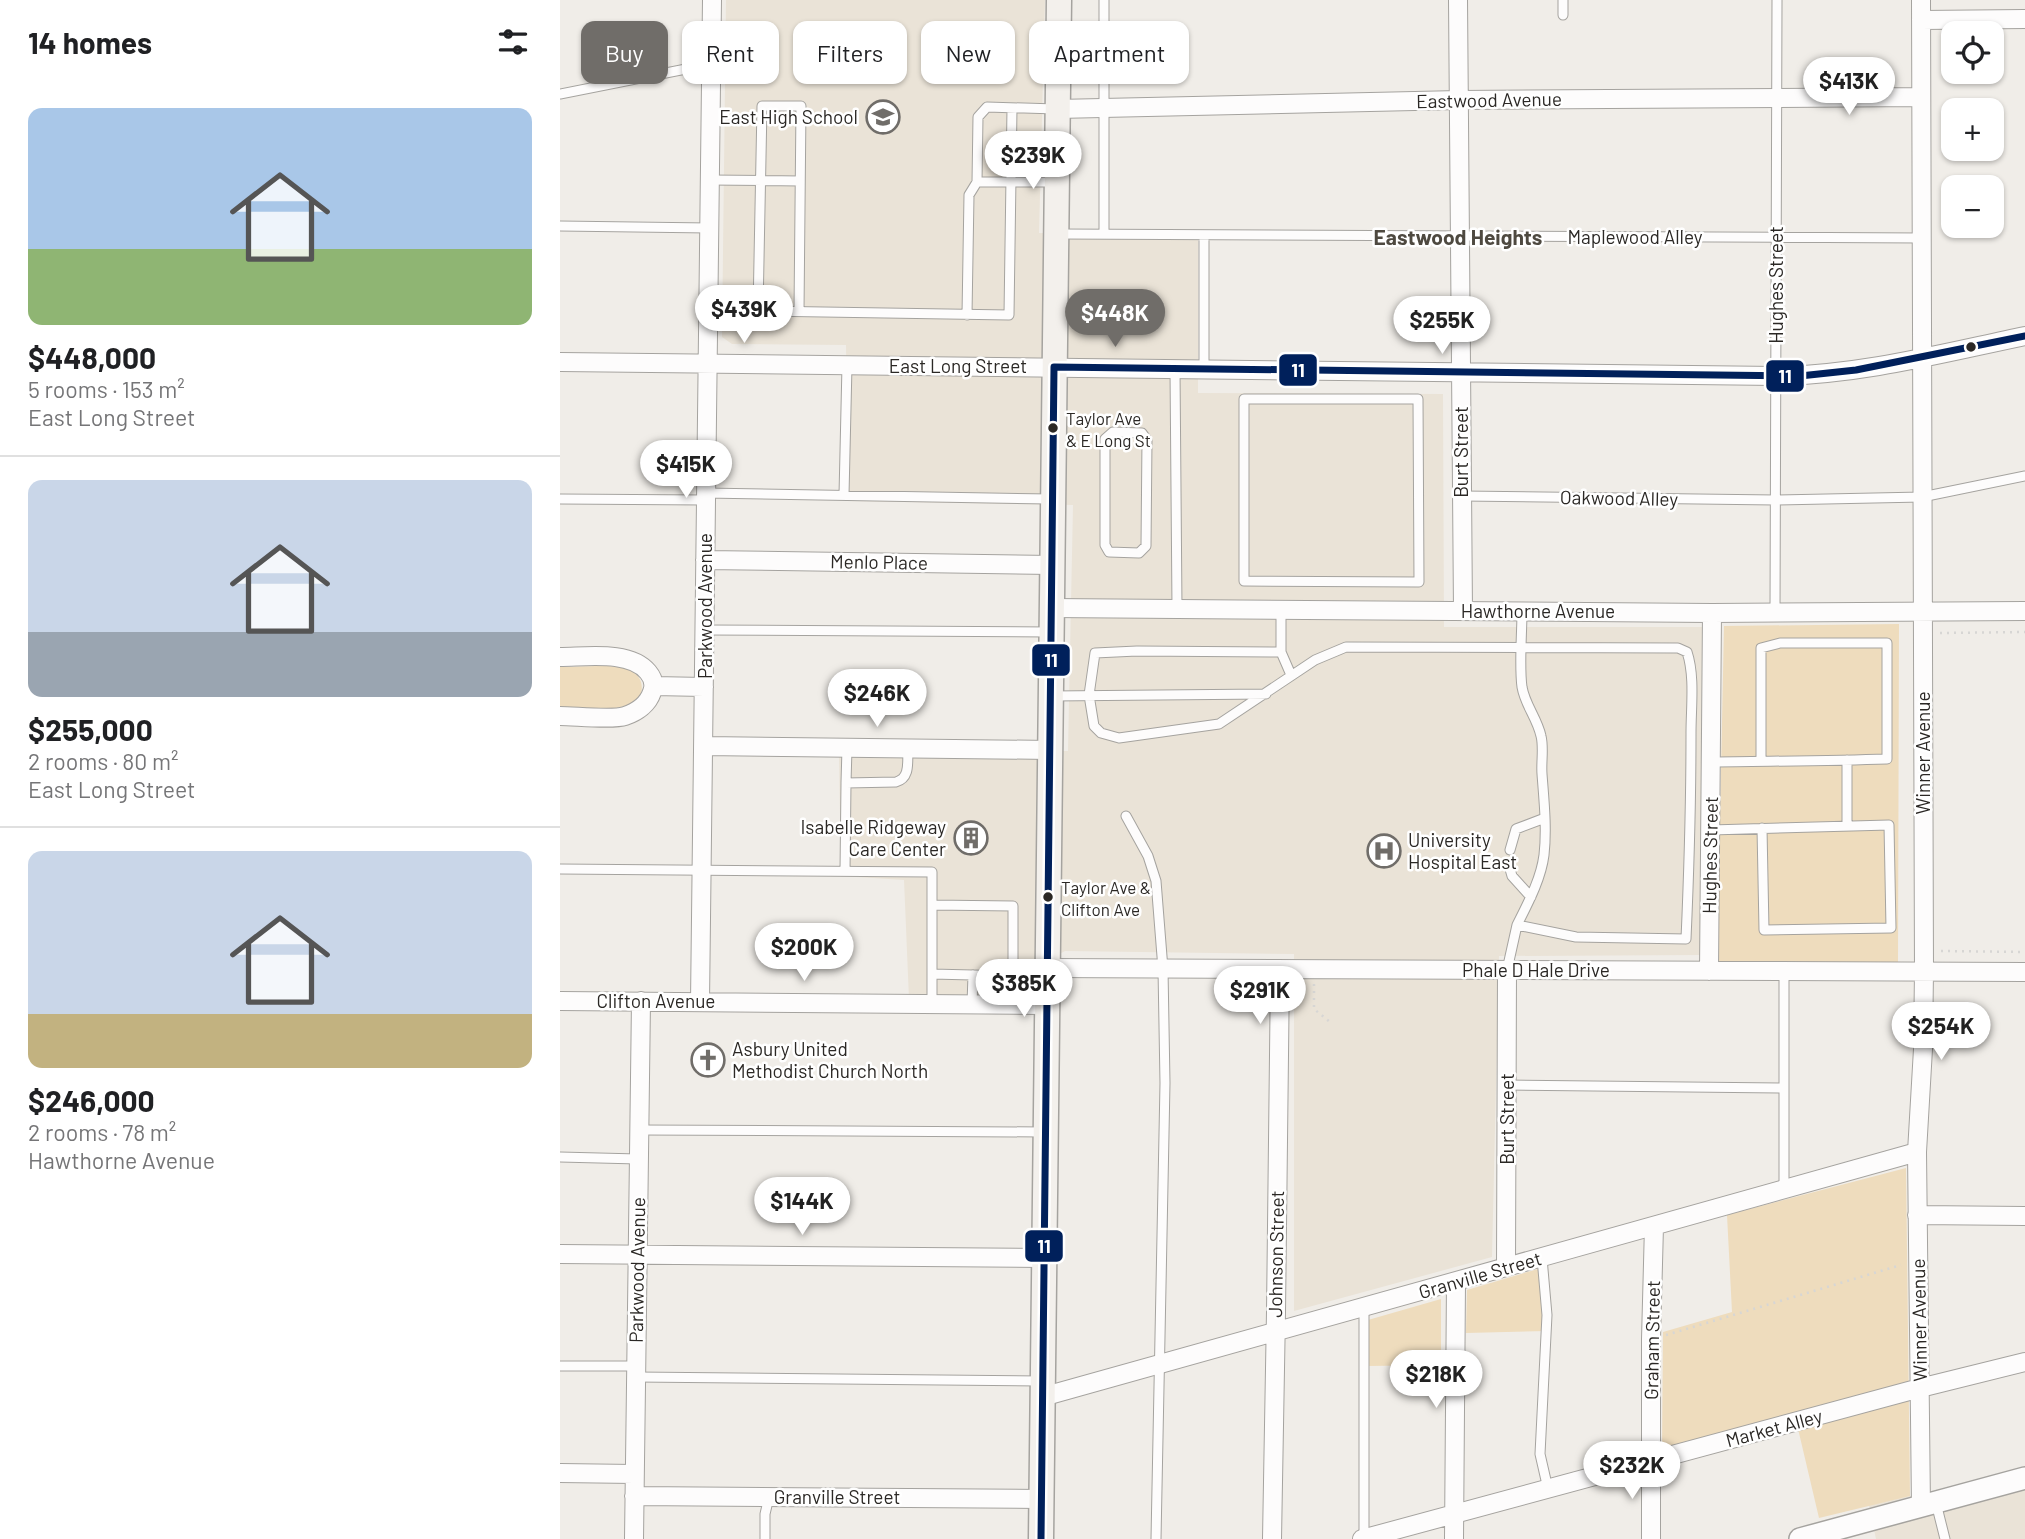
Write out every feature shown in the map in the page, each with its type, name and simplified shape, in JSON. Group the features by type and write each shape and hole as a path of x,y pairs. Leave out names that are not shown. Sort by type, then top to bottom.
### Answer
{"main road":[{"path":"1041,1539 1059,0"}],"street":[{"name":"Parkwood Avenue","path":"712,0 712,21"},
{"name":"Burt Street","path":"1458,0 1463,611"},
{"name":"Winner Avenue","path":"1921,0 1924,971 1917,1215 1920,1388 1928,1505"},
{"path":"1921,20 2025,19"},
{"name":"Parkwood Avenue","path":"700,1002 711,84"},
{"name":"Eastwood Avenue","path":"1057,109 1459,100 1921,97"},
{"name":"East Long Street","path":"560,362 1776,376 1834,373 2025,337"},
{"name":"Menlo Place","path":"705,559 1052,565"},
{"name":"Hawthorne Avenue","path":"1052,608 2025,611"},
{"name":"Hughes Street","path":"1709,971 1712,612"},
{"path":"560,657 621,657 640,664 650,675 654,686 650,699 639,710 623,717 560,716"},
{"path":"654,686 704,687"},
{"path":"704,746 1050,750"},
{"name":"Phale D Hale Drive","path":"1047,968 2025,972"},
{"name":"Johnson Street","path":"1272,1539 1280,969"},
{"name":"Burt Street","path":"1506,1267 1507,970"},
{"name":"Clifton Avenue","path":"560,1001 1047,1005"},
{"name":"Parkwood Avenue","path":"634,1539 641,1001"},
{"name":"Granville Street","path":"1042,1389 1159,1365 1917,1152"},
{"path":"1917,1215 2025,1216"},
{"name":"Graham Street","path":"1651,1539 1654,1226"},
{"path":"560,1254 1044,1258"},
{"path":"1454,1539 1456,1282"},
{"name":"Market Alley","path":"1363,1539 2025,1362"},
{"path":"560,1473 634,1474"},
{"path":"1800,1539 2025,1478"},
{"name":"Granville Street","path":"634,1496 1041,1499"}],"lane":[{"path":"1104,0 1104,234"},
{"path":"1563,0 1563,15"},
{"name":"Hughes Street","path":"1775,612 1777,0"},
{"path":"560,94 682,70"},
{"path":"799,311 801,106 762,106 758,311 967,315 1009,315 1012,107"},
{"path":"967,315 969,195 977,182 978,117 987,107 1057,109"},
{"path":"709,180 800,181"},
{"path":"977,182 1056,182"},
{"path":"560,226 709,228"},
{"name":"Maplewood Alley","path":"1055,234 1922,238"},
{"path":"1204,235 1204,370"},
{"path":"844,495 847,365"},
{"path":"1175,370 1177,608"},
{"path":"1244,399 1418,399 1419,491 1419,582 1244,581 1244,399"},
{"path":"1113,432 1142,433 1147,440 1147,494 1146,545 1139,553 1109,552 1105,545 1105,439 1113,432"},
{"name":"Oakwood Alley","path":"1462,495 1776,500 1922,497 2025,476"},
{"path":"560,499 844,495 1053,499"},
{"path":"1281,609 1281,652 1291,676"},
{"path":"1507,970 1517,925 1531,897 1544,856 1542,741 1538,723 1529,710 1522,687 1522,611"},
{"path":"705,630 1051,632"},
{"path":"1712,762 1887,759 1887,643 1780,643 1761,648 1761,761"},
{"path":"1281,652 1095,653 1089,695 1094,726 1101,733 1119,738 1219,724 1315,660 1346,647 1678,648 1687,652 1690,660 1691,691 1691,803 1686,939 1576,937 1517,925"},
{"path":"1051,696 1267,694"},
{"path":"845,871 847,748"},
{"path":"846,783 903,780 906,776 908,748"},
{"path":"1847,760 1847,826"},
{"path":"1126,816 1148,856 1156,881 1163,969 1165,1083 1156,1539"},
{"path":"1510,850 1516,829 1545,818"},
{"path":"1711,830 1762,828 1889,825 1891,928 1764,930 1762,828"},
{"path":"560,869 932,872 932,1004"},
{"path":"1510,869 1512,876 1531,897"},
{"path":"932,905 1013,906 1013,976 932,974"},
{"path":"1784,971 1784,1189"},
{"path":"972,1004 973,975"},
{"path":"1507,1085 1784,1088"},
{"path":"639,1130 1045,1132"},
{"path":"560,1157 638,1158"},
{"path":"1542,1258 1547,1315 1540,1454 1548,1489"},
{"path":"1363,1539 1364,1308"},
{"path":"560,1366 636,1372 1042,1389"},
{"path":"765,1539 765,1514 769,1497"},
{"name":"Winner Avenue","path":"1928,1505 1945,1539"}],"path":[{"path":"1940,632 2025,632"},
{"path":"1924,951 2025,952"},
{"path":"1314,969 1314,1009 1330,1022"},
{"path":"1651,1339 1918,1260"}],"shaded area":[{"name":"University Hospital East","path":"726,0 1045,0 1044,21 1029,21 1029,84 1043,84 1039,233 1198,236 1198,393 1443,394 1444,627 1702,627 1700,955 1499,956 1492,1257 1294,1311 1294,954 1065,951 1043,963 1042,999 909,999 904,880 841,876 839,753 1068,751 1073,505 848,501 846,345 732,344 722,337 725,84 779,84 779,21 726,21"},
{"path":"1899,624 1898,962 1717,963 1724,626"},
{"path":"560,667 625,668 639,677 641,693 635,701 625,706 597,709 560,707"},
{"path":"1906,1168 1910,1496 1819,1518 1795,1416 1662,1452 1663,1332 1732,1312 1727,1215"},
{"path":"1548,1266 1547,1331 1466,1333 1467,1290"},
{"path":"1441,1299 1441,1365 1368,1366 1368,1320"},
{"path":"2025,1479 2025,1539 1876,1539 1869,1505 1910,1496 1932,1505"}],"transit line":[{"name":"11","path":"1054,367 1800,376 1856,370 2025,336"},
{"name":"11","path":"1041,1539 1054,367"}],"place":[{"name":"East High School","path":"883,117"},
{"name":"Taylor Ave & E Long St","path":"1053,428"},
{"name":"Isabelle Ridgeway Care Center","path":"971,838"},
{"name":"University Hospital East","path":"1384,851"},
{"name":"Taylor Ave & Clifton Ave","path":"1048,897"},
{"name":"Asbury United Methodist Church North","path":"708,1060"}],"district":[{"name":"Eastwood Heights","path":"1458,238"}]}
